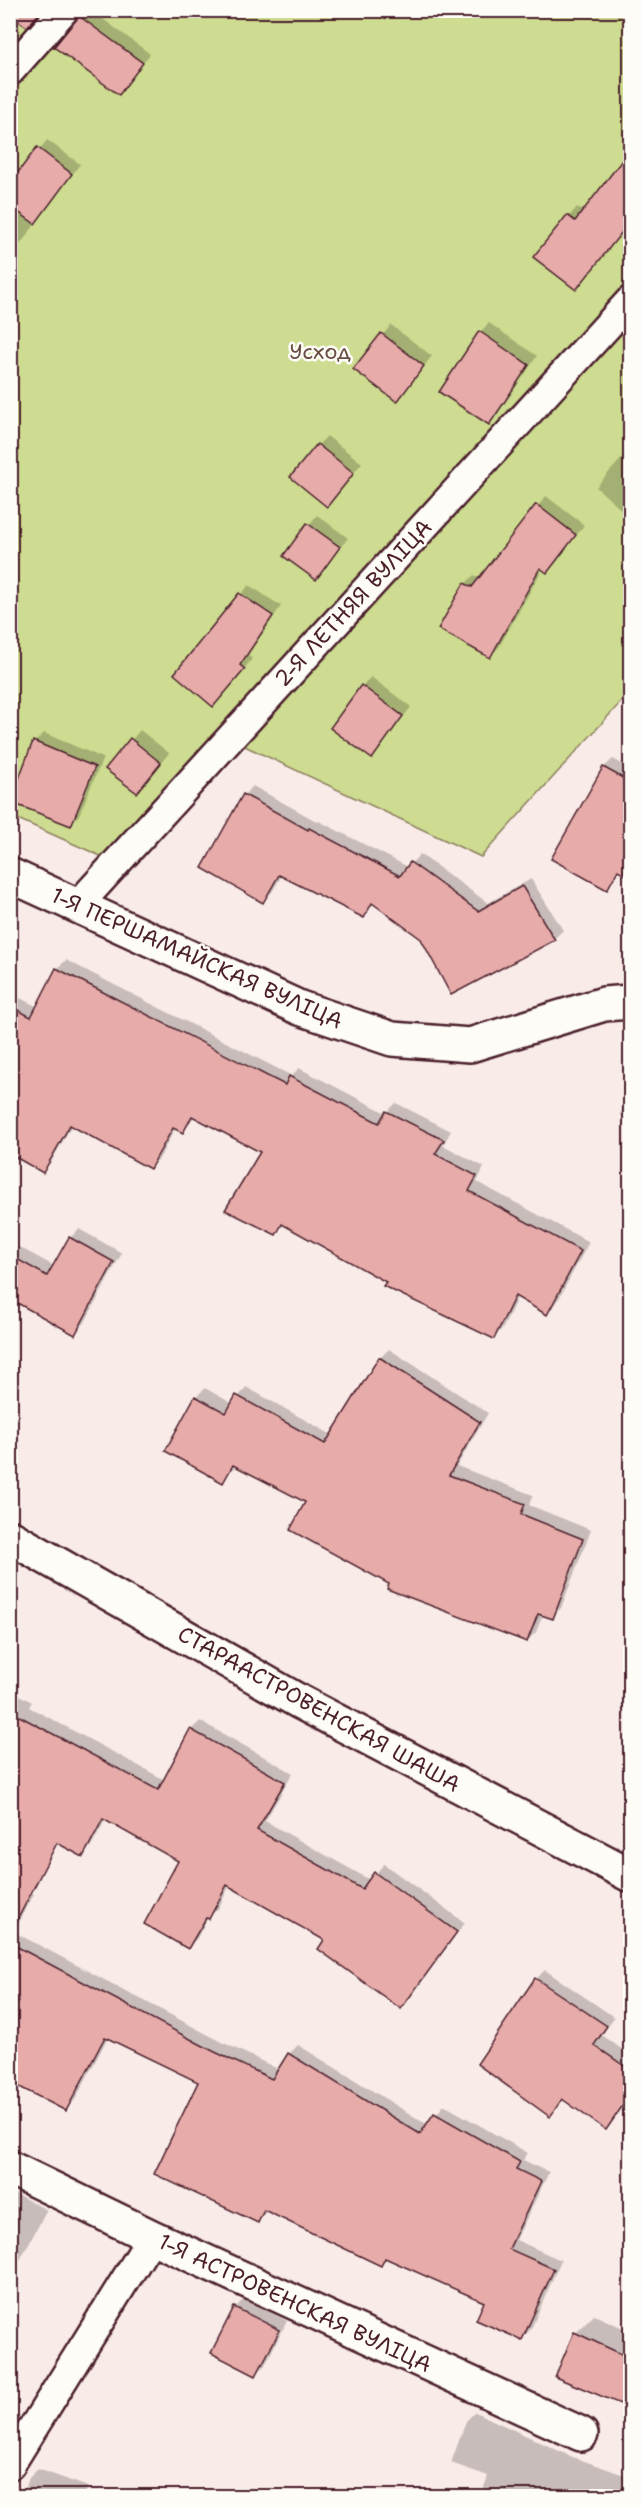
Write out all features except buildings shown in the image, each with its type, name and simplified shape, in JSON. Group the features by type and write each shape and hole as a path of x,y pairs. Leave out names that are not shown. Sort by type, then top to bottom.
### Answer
{"street":[{"name":"1-Я ПЕРШАМАЙСКАЯ ВУЛІЦА","path":"10,875 300,1008 392,1039 470,1045 604,1004 630,1002"},
{"name":"СТАРААСТРОВЕНСКАЯ ШАША","path":"10,1537 300,1702 630,1875"},
{"name":"1-Я АСТРОВЕНСКАЯ ВУЛІЦА","path":"10,2168 152,2237 581,2434"}],"lane":[{"path":"10,71 64,10"},
{"name":"2-Я ЛЕТНЯЯ ВУЛІЦА","path":"77,906 630,301"},
{"path":"10,2465 152,2237"}],"green space":[{"name":"Усход","path":"11,11 630,11 630,692 481,857 234,741 123,866 11,816"}]}
